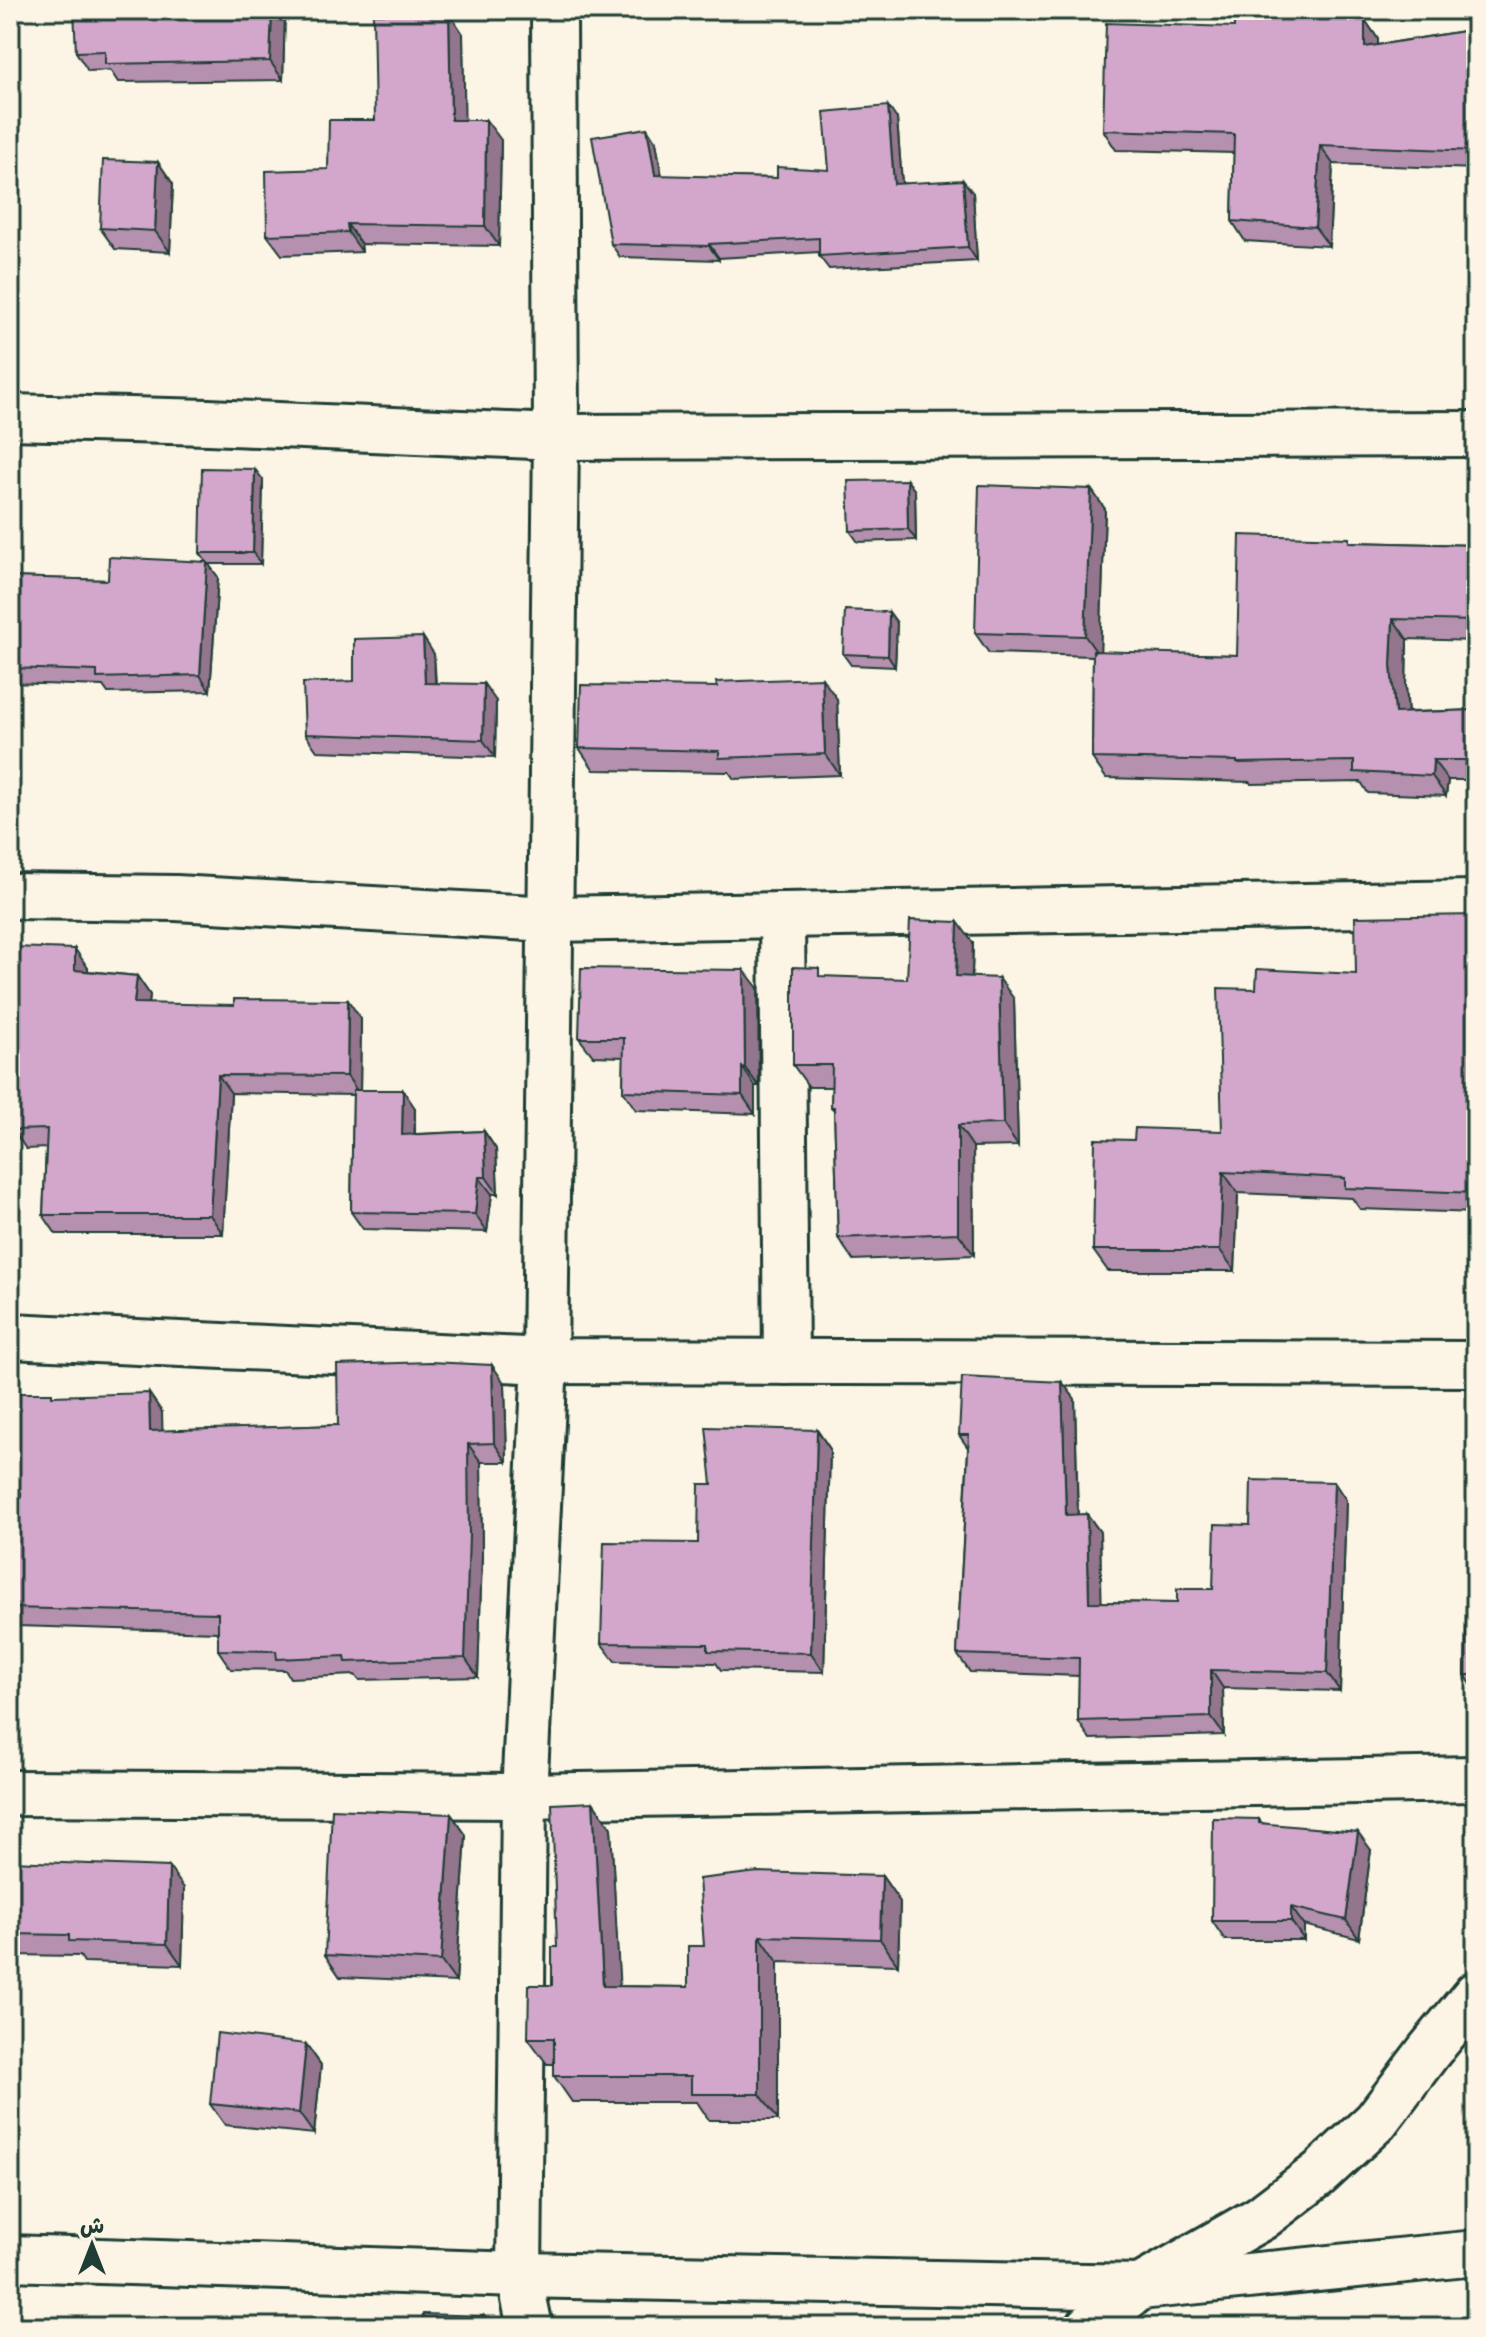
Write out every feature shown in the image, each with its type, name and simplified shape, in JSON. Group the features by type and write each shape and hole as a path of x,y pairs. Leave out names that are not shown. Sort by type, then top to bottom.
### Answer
{"street":[{"path":"530,2327 519,2275 524,1796 545,1361 556,437 554,10"},
{"path":"10,417 556,437 1476,434"},
{"path":"10,896 176,898 550,919 1476,903"},
{"path":"782,915 786,1362"},
{"path":"10,1336 545,1361 1476,1364"},
{"path":"10,1793 524,1796 1476,1779"},
{"path":"1089,2327 1140,2287 1261,2218 1320,2173 1376,2121 1476,1994"},
{"path":"10,2258 519,2275 1140,2287 1476,2253"}],"building":[{"path":"74,10 272,10 270,61 105,64 105,51 76,52"},
{"path":"449,13 451,120 486,120 485,226 347,224 348,232 267,235 266,171 328,169 329,120 375,120 373,14"},
{"path":"1234,17 1365,20 1365,47 1476,29 1476,151 1320,145 1315,227 1232,221 1234,134 1103,130 1106,23 1234,27"},
{"path":"888,106 894,184 963,180 968,247 819,256 819,238 709,246 611,244 592,137 647,128 655,175 777,178 777,167 829,170 824,112"},
{"path":"103,160 158,162 155,231 100,228"},
{"path":"202,468 255,469 253,553 200,553"},
{"path":"907,480 908,529 850,531 848,481"},
{"path":"979,485 1091,489 1085,636 975,633"},
{"path":"1240,535 1476,545 1476,621 1393,619 1391,665 1395,713 1476,710 1476,760 1433,760 1432,776 1354,772 1354,761 1237,763 1092,758 1093,651 1237,655"},
{"path":"109,557 207,562 200,675 97,678 97,671 10,668 10,577 108,580"},
{"path":"845,610 889,612 888,656 843,654"},
{"path":"423,637 425,683 484,684 483,740 305,734 303,683 354,681 354,639"},
{"path":"822,678 825,754 719,758 719,751 579,748 581,685 717,687 716,682"},
{"path":"1476,915 1476,1193 1345,1188 1345,1178 1223,1172 1220,1250 1093,1250 1095,1139 1134,1140 1135,1128 1222,1131 1218,988 1256,989 1257,969 1356,974 1355,917"},
{"path":"910,920 958,922 956,976 999,978 1003,1124 958,1125 958,1233 838,1238 834,1107 831,1107 832,1065 793,1065 793,967 819,968 819,976 907,979"},
{"path":"10,947 75,949 75,970 137,976 134,1003 234,1005 234,999 348,1000 347,1076 218,1075 210,1215 43,1215 47,1129 13,1130"},
{"path":"581,968 744,970 745,1068 742,1067 742,1095 623,1091 624,1038 579,1038"},
{"path":"353,1090 403,1090 402,1135 484,1131 486,1177 479,1177 475,1214 351,1212"},
{"path":"430,1362 492,1365 494,1443 468,1444 465,1658 346,1662 345,1656 277,1659 276,1651 218,1650 218,1613 10,1608 10,1563 21,1493 10,1493 10,1393 52,1393 52,1396 149,1393 150,1431 338,1425 337,1365"},
{"path":"962,1377 1062,1382 1066,1515 1087,1514 1089,1602 1177,1603 1177,1589 1213,1589 1215,1524 1250,1525 1251,1480 1334,1482 1327,1673 1211,1670 1211,1717 1078,1721 1079,1658 957,1654 969,1435 959,1435"},
{"path":"706,1427 817,1430 811,1653 708,1651 708,1644 601,1643 604,1542 698,1543 699,1484 712,1484"},
{"path":"1469,1516 1476,1516 1476,1675 1465,1675"},
{"path":"593,1802 603,1986 688,1987 688,1946 704,1946 699,1879 758,1872 882,1876 880,1939 760,1936 760,2094 691,2094 691,2076 554,2076 554,2038 528,2038 529,1985 552,1985 552,1947 557,1947 552,1804"},
{"path":"332,1809 451,1814 441,1961 325,1955"},
{"path":"1213,1818 1259,1819 1259,1823 1358,1832 1346,1920 1291,1907 1291,1921 1212,1921"},
{"path":"10,1861 169,1867 167,1944 69,1941 69,1935 10,1934"},
{"path":"217,2033 306,2044 299,2113 210,2104"},
{"path":"423,2314 484,2316 483,2327 422,2327"}]}
